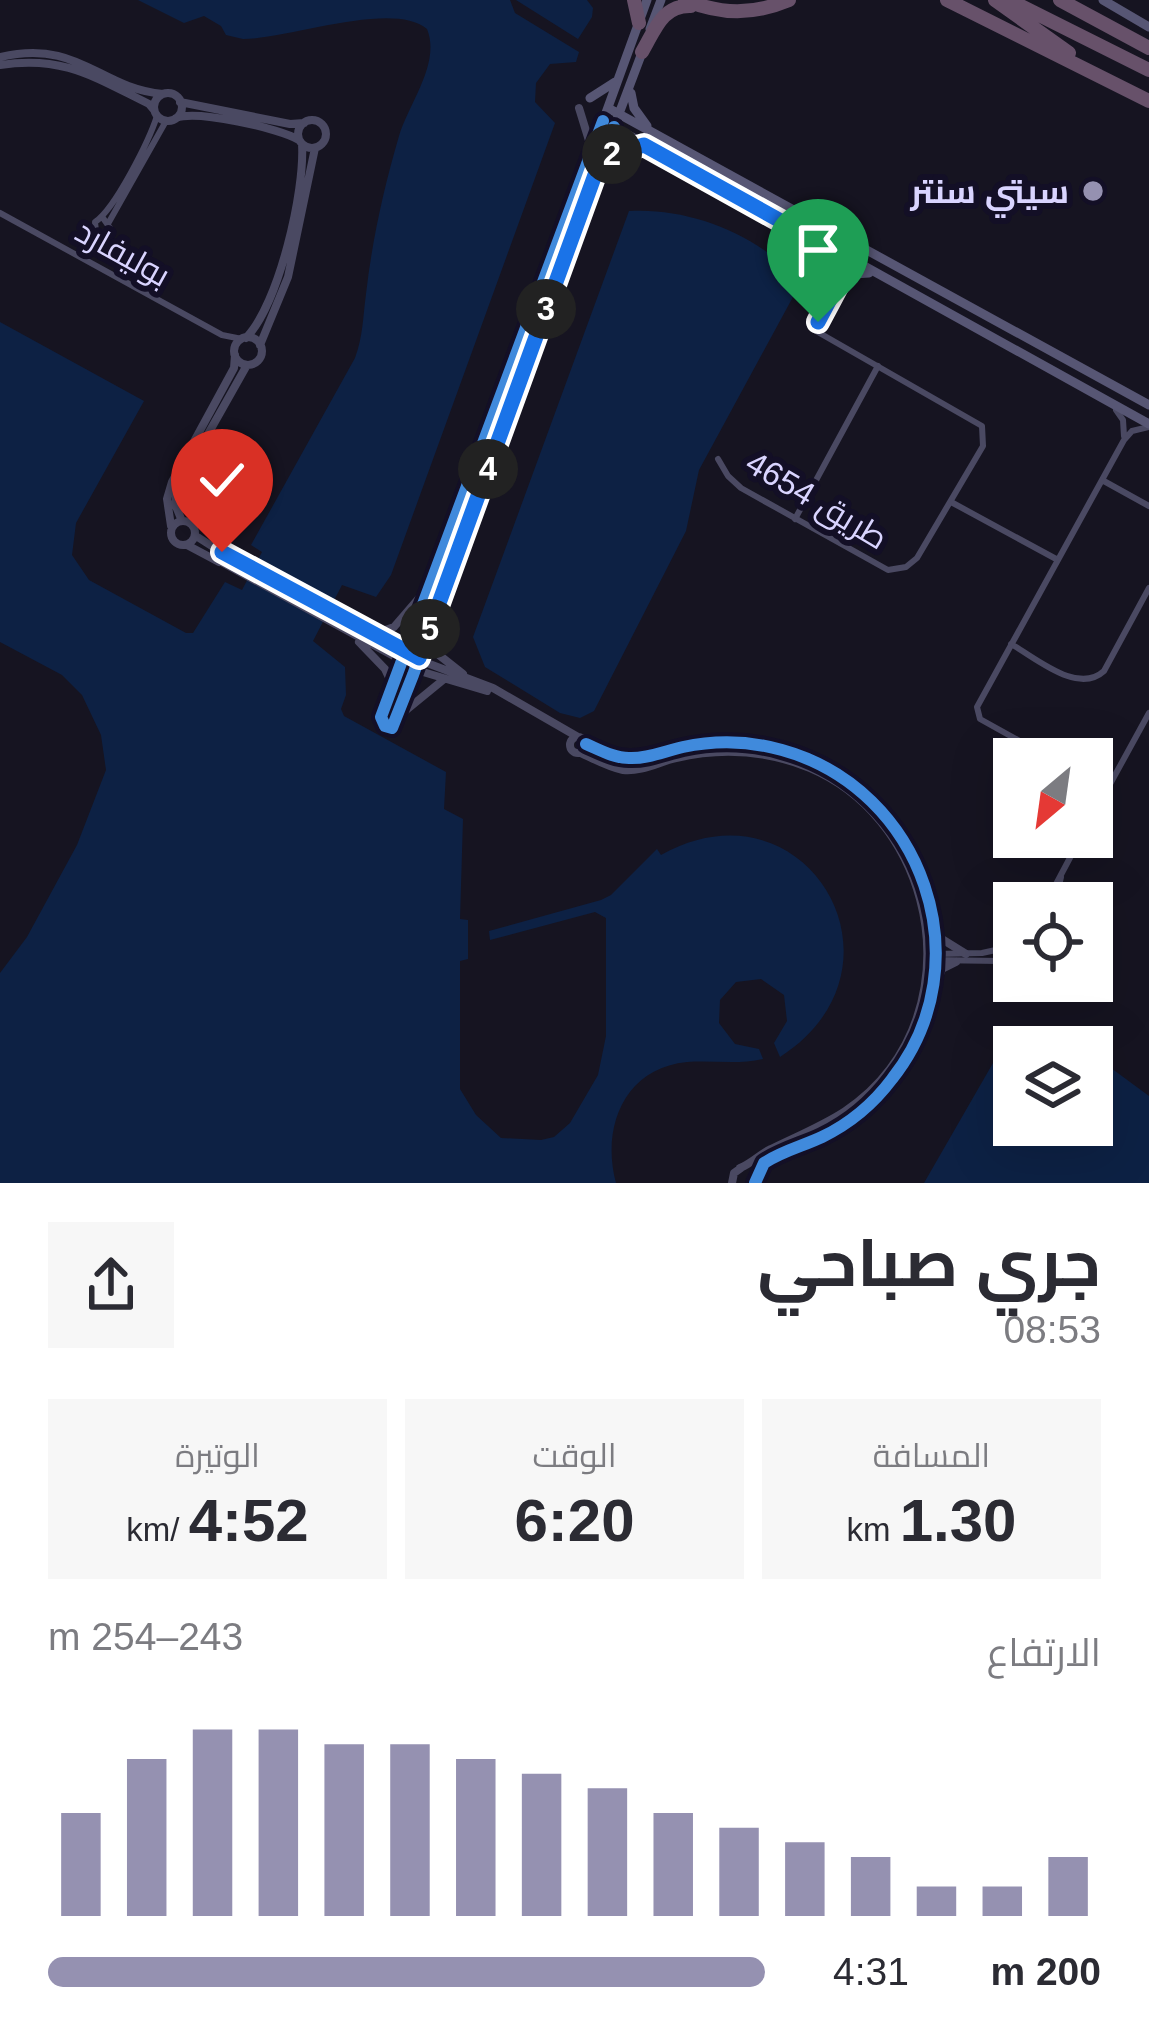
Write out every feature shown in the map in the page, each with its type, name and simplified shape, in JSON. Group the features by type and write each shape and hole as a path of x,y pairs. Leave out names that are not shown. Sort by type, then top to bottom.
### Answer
{"highway":[{"path":"634,0 639,22"},
{"path":"685,0 714,10"},
{"path":"642,52 670,10 683,5 752,12 789,0"},
{"path":"947,0 1149,101"},
{"path":"995,0 1126,88"},
{"path":"1009,0 1149,68"},
{"path":"1029,0 1149,68"},
{"path":"1060,0 1149,45"},
{"path":"1079,0 1149,45"}],"main road":[{"path":"646,0 603,121 1149,425"},
{"path":"614,128 661,0"},
{"path":"1103,0 1149,27"},
{"path":"590,98 619,78"},
{"path":"630,86 634,107 654,134"},
{"path":"608,108 1149,405"},
{"path":"596,172 611,155 644,145"},
{"path":"811,237 829,256 834,280 875,273"}],"street":[{"path":"0,61 40,52 65,56 137,90 290,124 319,122 325,130 324,142 315,148 288,277 260,345 261,356 247,365 177,489 175,509 182,521 219,555"},
{"path":"0,61 68,65 163,116 185,114 287,133 315,148"},
{"path":"163,94 155,100 163,116"},
{"path":"106,220 163,116 180,101"},
{"path":"579,108 591,149"},
{"path":"603,121 381,721 392,728 614,128"},
{"path":"304,123 298,131 302,165 280,273 261,320 234,354 234,368 172,482 167,499 171,526 175,540 219,555 405,656"},
{"name":"بوليفارد","path":"0,213 222,335 244,338"},
{"path":"834,280 855,243"},
{"name":"طريق 4654","path":"718,458 736,484 884,569 897,570 917,558 984,442 982,426 820,334 818,322 834,280"},
{"name":"بوليفارد","path":"222,335 234,354"},
{"path":"244,338 260,345"},
{"path":"234,354 247,365"},
{"path":"795,519 878,366"},
{"path":"1102,398 1120,414 1124,440"},
{"path":"1016,738 977,715 978,704 1124,440 1132,431 1149,425"},
{"path":"1102,480 1149,506"},
{"path":"951,502 1058,560"},
{"path":"171,526 182,521"},
{"path":"187,545 196,535"},
{"path":"349,629 387,632 434,578"},
{"path":"1011,644 1075,680 1091,680 1104,671 1149,588"},
{"path":"435,617 431,635 439,655 475,681"},
{"path":"349,629 386,669 394,688"},
{"path":"373,634 443,680 506,696"},
{"path":"417,663 506,696 620,770 703,752 742,751 785,759 821,774 859,799 900,847 919,888 932,994"},
{"path":"395,722 416,698 443,680"},
{"path":"1113,781 1144,731 1149,713"},
{"path":"579,744 626,758 742,742 796,754 828,768 878,805 909,845 927,886 935,935 911,1032 876,1085 818,1130 772,1148 740,1168 732,1183"},
{"path":"1056,882 1069,858"},
{"path":"1059,882 1061,873"},
{"path":"935,935 966,954"},
{"path":"931,957 993,952"},
{"path":"931,957 993,962"},
{"path":"755,1180 764,1163 838,1128 882,1091 911,1049 942,969 956,962"},
{"path":"740,1168 750,1169 755,1180"}],"water":[{"path":"138,0 510,0 515,13 579,52 576,62 550,64 536,83 535,102 555,123 391,575 376,597 342,585 313,641 345,667 344,716 446,772 444,809 463,819 460,919 468,920 468,959 460,961 460,1089 476,1115 501,1138 554,1137 570,1123 598,1075 606,1036 606,918 595,912 490,940 489,931 601,900 657,849 661,855 713,837 760,840 799,860 827,892 842,932 841,976 821,1019 780,1057 774,1043 787,1021 784,995 761,979 736,982 720,1000 719,1023 735,1044 759,1049 763,1059 687,1062 647,1076 633,1088 615,1122 612,1162 616,1183 0,1183 0,973 27,937 77,845 106,770 101,735 82,695 62,675 0,642 0,322 144,401 76,523 72,555 89,580 193,633 225,582 242,590 262,552 251,545 355,358 388,175 430,55 427,29 411,21 366,19 243,39 226,35 204,16 184,23"},
{"path":"516,0 587,0 592,17 578,39"},
{"path":"629,211 676,214 724,228 767,252 800,284 699,470 686,531 594,711 580,718 560,713 485,667 473,637"},
{"path":"993,1063 993,1146 1113,1146 1113,1069 1149,1096 1149,1183 924,1183"}],"cycle path":[{"path":"603,121 381,717 385,726 392,728 413,675 614,127"},
{"path":"586,744 629,758 720,742 782,750 831,771 872,802 903,841 924,886 935,934 933,984 919,1033 892,1079 869,1104 832,1132 764,1163 755,1183"}],"place":[{"name":"سيتي سنتر","path":"1093,191"}],"route":[{"path":"222,552 419,658 596,172 622,149 644,145 851,260 818,322"}]}
